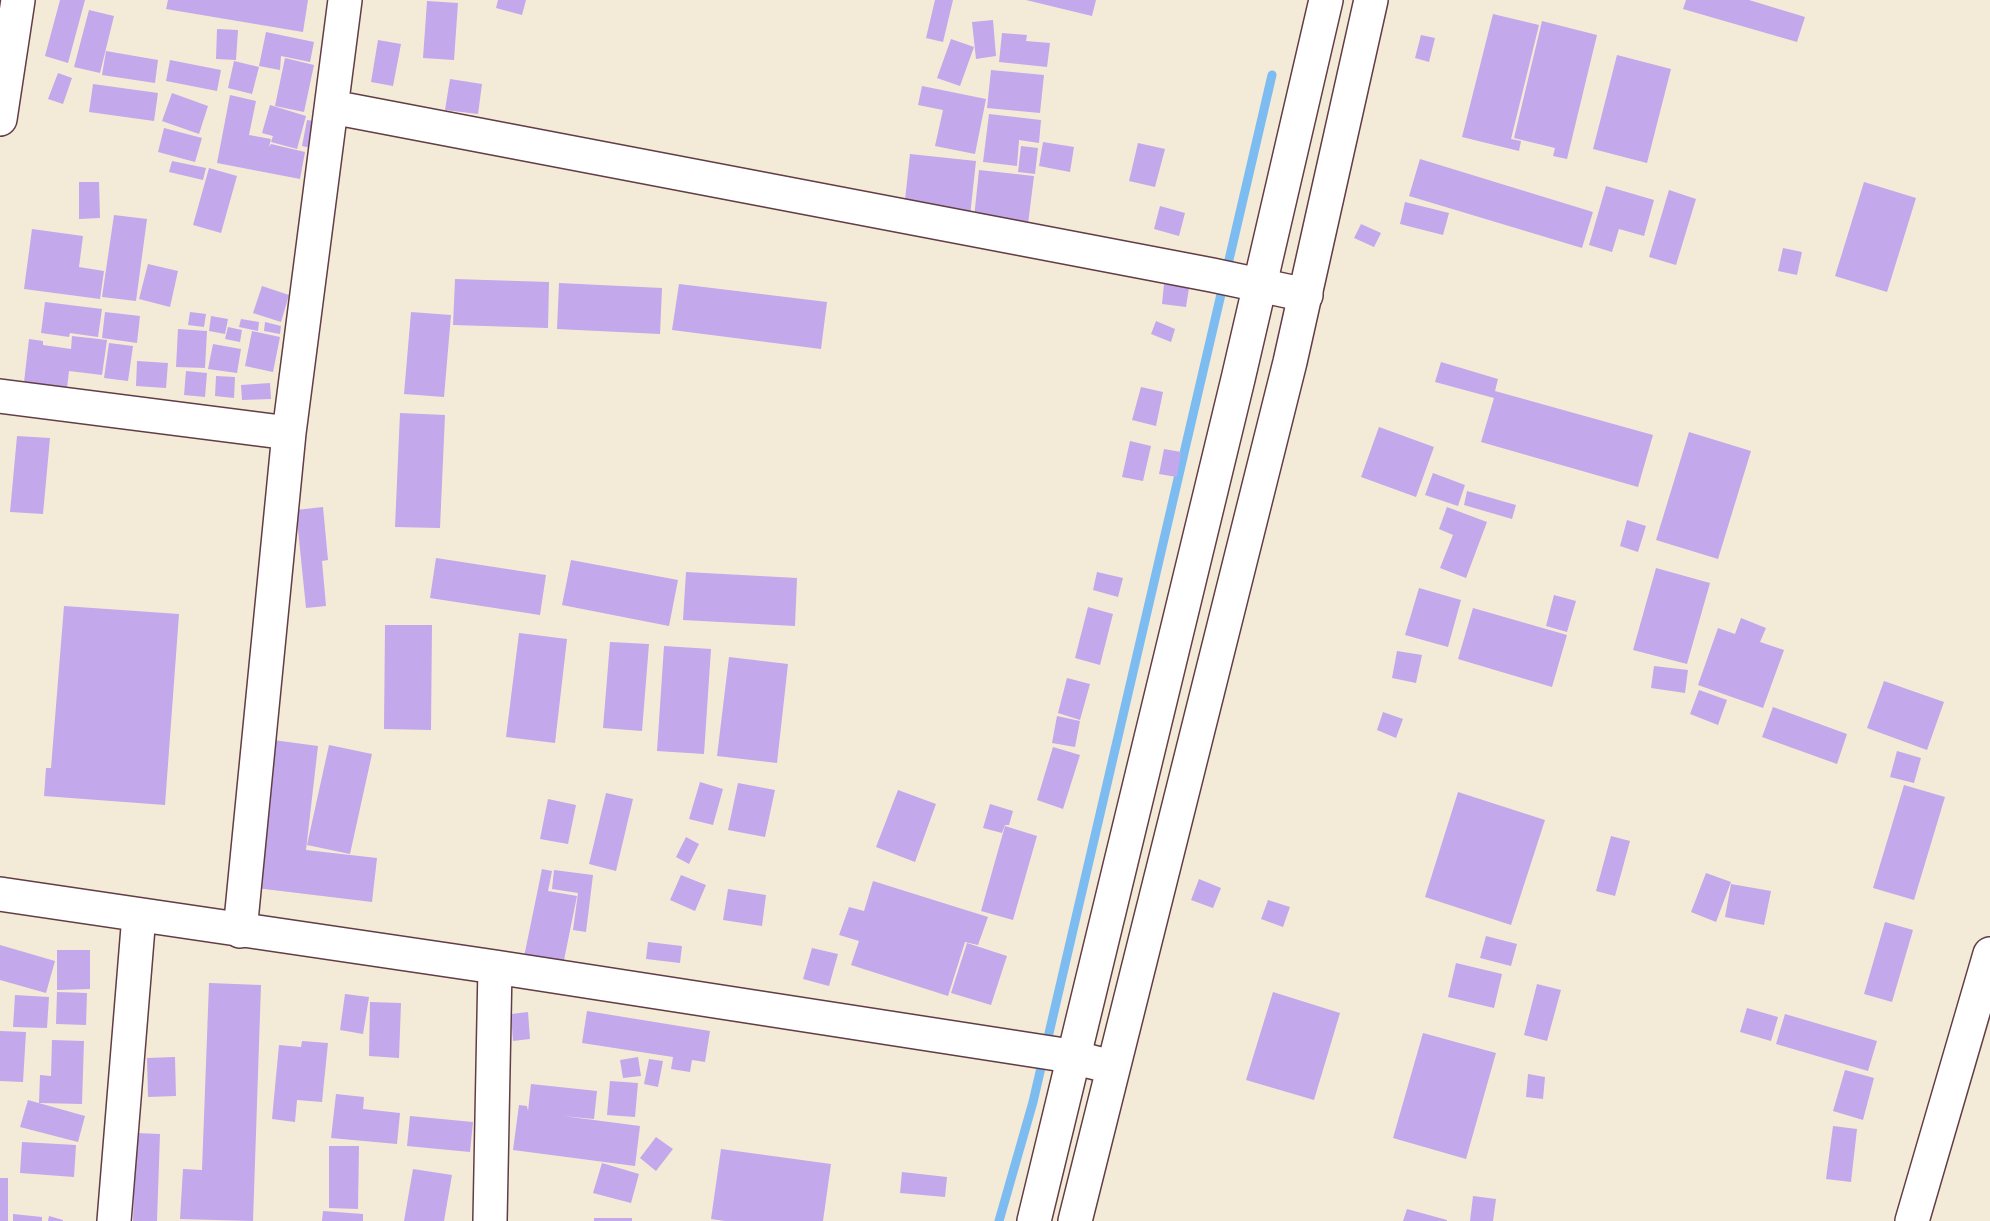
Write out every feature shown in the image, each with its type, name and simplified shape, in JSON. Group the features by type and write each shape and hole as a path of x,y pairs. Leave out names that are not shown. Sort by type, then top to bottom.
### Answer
{"street":[{"path":"240,931 289,433 345,0"},
{"path":"1034,1221 1238,280 1326,0"},
{"path":"1075,1221 1306,295 1371,0"},
{"path":"0,119 11,19"},
{"path":"332,106 1306,295"},
{"path":"0,396 289,433"},
{"path":"0,894 1027,1049 1070,1056 1112,1067"},
{"path":"114,1221 139,915"},
{"path":"1912,1221 1990,954"},
{"path":"490,1221 495,967"}],"building":[{"path":"60,0 85,0 68,63 45,56"},
{"path":"168,0 308,0 303,32 166,9"},
{"path":"498,0 526,0 522,15 496,8"},
{"path":"935,0 953,0 943,42 926,38"},
{"path":"1026,0 1096,0 1092,16"},
{"path":"1686,0 1749,0 1805,17 1797,42 1683,9"},
{"path":"427,1 458,3 454,60 423,58"},
{"path":"89,10 114,16 100,73 74,67"},
{"path":"1493,14 1539,25 1511,139 1521,141 1519,151 1462,137"},
{"path":"993,20 996,56 976,59 972,22"},
{"path":"1542,21 1597,35 1567,159 1553,156 1555,148 1514,138"},
{"path":"217,29 238,30 236,60 216,59"},
{"path":"266,32 314,42 310,62 281,56 280,70 259,66"},
{"path":"1002,33 1027,35 1026,41 1050,43 1047,67 999,62"},
{"path":"1421,35 1435,38 1429,62 1415,58"},
{"path":"951,39 974,47 960,86 937,78"},
{"path":"378,40 401,44 393,86 371,82"},
{"path":"106,51 158,60 155,83 102,75"},
{"path":"1617,55 1671,69 1647,163 1593,149"},
{"path":"285,58 314,65 304,112 275,106"},
{"path":"170,60 221,70 217,91 166,81"},
{"path":"234,61 259,67 252,94 228,88"},
{"path":"991,70 1044,75 1040,113 987,108"},
{"path":"58,73 72,78 63,104 48,99"},
{"path":"450,79 482,84 478,114 445,110"},
{"path":"93,84 158,93 154,121 89,112"},
{"path":"922,86 986,99 975,154 935,146 943,110 918,105"},
{"path":"172,93 208,106 199,134 162,121"},
{"path":"230,95 256,101 249,135 271,139 269,147 271,144 305,152 300,179 217,163"},
{"path":"270,105 306,116 297,149 271,142 273,136 262,133"},
{"path":"989,114 1041,120 1039,143 1019,140 1017,166 983,162"},
{"path":"307,120 321,122 316,149 302,146"},
{"path":"164,128 202,138 195,162 158,152"},
{"path":"1043,142 1074,147 1070,172 1039,166"},
{"path":"1138,143 1165,149 1155,187 1129,181"},
{"path":"1021,146 1038,148 1035,174 1018,172"},
{"path":"910,154 976,161 970,216 904,209"},
{"path":"1420,159 1593,212 1582,248 1409,196"},
{"path":"172,161 206,168 203,180 169,172"},
{"path":"209,168 237,176 221,233 193,225"},
{"path":"979,170 1034,176 1028,224 974,218"},
{"path":"79,182 99,182 100,218 79,219"},
{"path":"1864,182 1916,198 1887,292 1835,276"},
{"path":"1606,186 1654,200 1644,236 1619,229 1612,252 1589,245"},
{"path":"1669,190 1696,199 1676,265 1649,257"},
{"path":"1405,202 1449,213 1443,235 1400,224"},
{"path":"1160,206 1185,213 1179,236 1154,229"},
{"path":"114,215 147,219 136,301 102,297"},
{"path":"1361,224 1381,233 1374,247 1354,238"},
{"path":"32,229 83,236 79,267 104,271 100,299 24,289"},
{"path":"1783,248 1802,252 1797,275 1778,271"},
{"path":"148,264 178,271 170,307 139,299"},
{"path":"455,279 549,282 548,328 453,325"},
{"path":"559,283 662,288 660,334 557,329"},
{"path":"679,284 827,302 821,349 672,330"},
{"path":"1164,284 1189,288 1186,307 1162,304"},
{"path":"262,286 289,295 281,322 253,313"},
{"path":"45,302 102,309 98,337 70,333 69,337 41,333"},
{"path":"105,312 140,316 137,343 102,338"},
{"path":"190,312 206,314 204,327 188,325"},
{"path":"411,312 451,315 444,397 404,394"},
{"path":"211,316 228,319 225,334 209,331"},
{"path":"241,319 259,322 258,331 239,327"},
{"path":"1156,321 1175,329 1171,342 1151,334"},
{"path":"265,322 281,326 280,334 264,331"},
{"path":"228,327 242,330 240,342 225,339"},
{"path":"178,329 207,331 205,368 176,367"},
{"path":"252,331 280,337 273,372 245,366"},
{"path":"72,336 107,340 102,375 69,371 67,388 24,382 29,339 43,341 43,345 71,349"},
{"path":"109,343 133,346 128,381 104,378"},
{"path":"213,344 241,349 237,373 208,369"},
{"path":"137,361 168,363 166,388 136,386"},
{"path":"1441,362 1498,379 1495,391 1653,435 1638,487 1481,442 1494,398 1435,382"},
{"path":"186,371 207,373 205,397 184,395"},
{"path":"216,376 235,377 234,398 215,396"},
{"path":"270,383 271,399 242,400 241,385"},
{"path":"1141,387 1163,392 1156,426 1132,420"},
{"path":"400,413 445,415 440,528 395,527"},
{"path":"1379,427 1434,447 1416,497 1361,477"},
{"path":"1689,432 1751,451 1718,559 1656,540"},
{"path":"17,436 50,438 43,514 10,512"},
{"path":"1130,441 1151,446 1143,481 1122,477"},
{"path":"1164,449 1181,452 1177,477 1159,474"},
{"path":"1433,473 1465,485 1458,506 1425,495"},
{"path":"1467,491 1516,505 1512,519 1464,505"},
{"path":"323,507 328,560 322,561 326,606 306,608 296,510"},
{"path":"1447,507 1487,522 1466,578 1440,568 1453,535 1439,529"},
{"path":"1627,520 1646,526 1638,552 1620,546"},
{"path":"436,558 546,575 540,615 430,598"},
{"path":"571,560 678,580 669,626 562,605"},
{"path":"1656,568 1710,583 1687,664 1633,650"},
{"path":"686,572 797,578 795,626 683,620"},
{"path":"1097,572 1123,578 1118,597 1093,590"},
{"path":"1419,588 1461,600 1448,647 1405,635"},
{"path":"1554,595 1576,601 1567,632 1546,626"},
{"path":"64,606 179,614 165,805 44,796 46,768 51,768"},
{"path":"1088,607 1113,614 1100,665 1075,658"},
{"path":"1473,608 1567,635 1552,687 1458,659"},
{"path":"1741,618 1766,628 1760,642 1784,650 1763,708 1698,685 1718,628 1735,634"},
{"path":"385,625 432,625 431,730 384,729"},
{"path":"519,633 567,639 555,743 506,737"},
{"path":"610,642 649,644 642,731 603,728"},
{"path":"664,646 711,649 704,754 657,751"},
{"path":"1397,651 1422,655 1416,683 1392,678"},
{"path":"729,657 788,664 777,763 717,756"},
{"path":"1654,666 1688,670 1685,693 1651,688"},
{"path":"1067,678 1090,684 1080,720 1058,713"},
{"path":"1884,681 1944,702 1927,750 1867,728"},
{"path":"1699,690 1727,700 1718,725 1690,714"},
{"path":"1773,707 1847,734 1837,764 1762,737"},
{"path":"1383,712 1403,719 1396,738 1377,730"},
{"path":"1057,716 1080,721 1075,747 1052,743"},
{"path":"273,740 318,746 306,850 377,858 372,902 256,888"},
{"path":"329,745 372,754 350,854 307,845"},
{"path":"1053,747 1080,755 1063,809 1037,800"},
{"path":"1897,751 1921,758 1914,783 1890,777"},
{"path":"700,782 723,789 713,825 689,819"},
{"path":"738,783 775,790 765,837 728,830"},
{"path":"1904,785 1945,797 1914,900 1873,888"},
{"path":"898,790 936,804 915,862 876,847"},
{"path":"1458,792 1545,820 1511,925 1425,897"},
{"path":"606,793 633,799 616,871 589,864"},
{"path":"548,799 576,805 568,844 540,839"},
{"path":"990,804 1013,811 1009,825 1005,825 1002,833 983,828"},
{"path":"1005,826 1037,836 1013,920 981,911"},
{"path":"1611,836 1630,841 1615,896 1596,891"},
{"path":"686,837 699,844 689,864 676,857"},
{"path":"542,869 552,871 548,891 577,896 563,965 524,957"},
{"path":"554,870 593,875 586,932 573,930 578,893 552,889"},
{"path":"1706,873 1731,882 1716,922 1691,912"},
{"path":"681,875 706,885 695,911 670,900"},
{"path":"1199,879 1221,888 1213,908 1191,900"},
{"path":"873,881 988,917 978,945 965,942 948,996 851,965 859,941 839,935 849,907 864,911"},
{"path":"1731,884 1771,891 1764,925 1725,917"},
{"path":"728,889 766,895 762,926 723,920"},
{"path":"1268,900 1290,907 1283,927 1261,919"},
{"path":"1885,922 1913,930 1892,1002 1864,994"},
{"path":"1486,936 1517,944 1511,966 1480,958"},
{"path":"648,942 682,946 680,963 646,959"},
{"path":"967,943 1007,956 991,1005 951,993"},
{"path":"0,945 55,961 46,993 0,980"},
{"path":"812,948 838,954 829,986 803,979"},
{"path":"57,950 90,950 90,989 57,990"},
{"path":"1456,963 1502,974 1494,1008 1448,997"},
{"path":"209,983 261,985 253,1221 180,1219 183,1169 202,1170"},
{"path":"1537,984 1561,990 1547,1041 1524,1035"},
{"path":"57,992 87,993 86,1025 56,1024"},
{"path":"1273,992 1340,1013 1314,1100 1246,1080"},
{"path":"345,994 369,997 363,1034 340,1030"},
{"path":"15,995 49,997 47,1028 13,1027"},
{"path":"370,1002 401,1003 399,1058 369,1056"},
{"path":"1747,1008 1778,1017 1771,1041 1740,1032"},
{"path":"587,1011 710,1031 705,1062 692,1060 690,1072 671,1069 673,1057 582,1043"},
{"path":"528,1012 530,1039 513,1041 511,1014"},
{"path":"1785,1014 1877,1041 1868,1071 1776,1044"},
{"path":"0,1031 26,1032 23,1082 0,1081"},
{"path":"1423,1033 1496,1053 1466,1159 1393,1138"},
{"path":"52,1040 84,1041 82,1104 39,1103 40,1075 51,1076"},
{"path":"302,1041 328,1043 322,1102 297,1100 295,1122 272,1119 279,1045 301,1047"},
{"path":"175,1057 176,1096 148,1097 147,1058"},
{"path":"638,1057 641,1076 623,1078 620,1060"},
{"path":"649,1059 663,1061 658,1087 644,1084"},
{"path":"1845,1070 1874,1078 1863,1120 1833,1111"},
{"path":"1528,1074 1545,1077 1543,1099 1526,1097"},
{"path":"610,1081 638,1083 635,1117 607,1115"},
{"path":"531,1084 597,1091 594,1119 563,1116 640,1126 635,1166 513,1150 519,1105 527,1106 528,1111"},
{"path":"336,1094 364,1097 363,1109 400,1113 397,1144 331,1138"},
{"path":"28,1100 85,1116 78,1142 20,1127"},
{"path":"410,1116 473,1122 470,1152 407,1146"},
{"path":"1833,1126 1857,1129 1851,1182 1826,1179"},
{"path":"136,1133 160,1134 157,1221 133,1221"},
{"path":"656,1137 673,1149 656,1171 640,1158"},
{"path":"22,1142 76,1145 74,1177 20,1173"},
{"path":"329,1146 359,1146 358,1209 329,1208"},
{"path":"721,1149 831,1164 823,1221 711,1219"},
{"path":"602,1163 639,1174 631,1203 593,1193"},
{"path":"413,1169 452,1175 444,1221 404,1221"},
{"path":"902,1172 947,1177 945,1197 900,1193"},
{"path":"0,1178 8,1178 8,1221 0,1221"},
{"path":"1473,1196 1496,1199 1493,1221 1470,1221"},
{"path":"1407,1209 1447,1220 1447,1221 1403,1221"},
{"path":"323,1211 363,1214 363,1221 322,1221"},
{"path":"13,1214 42,1217 42,1221 13,1221"},
{"path":"49,1216 63,1220 63,1221 48,1221"},
{"path":"594,1218 632,1218 632,1221 594,1221"}],"waterway":[{"path":"999,1221 1033,1102 1272,75"}]}
